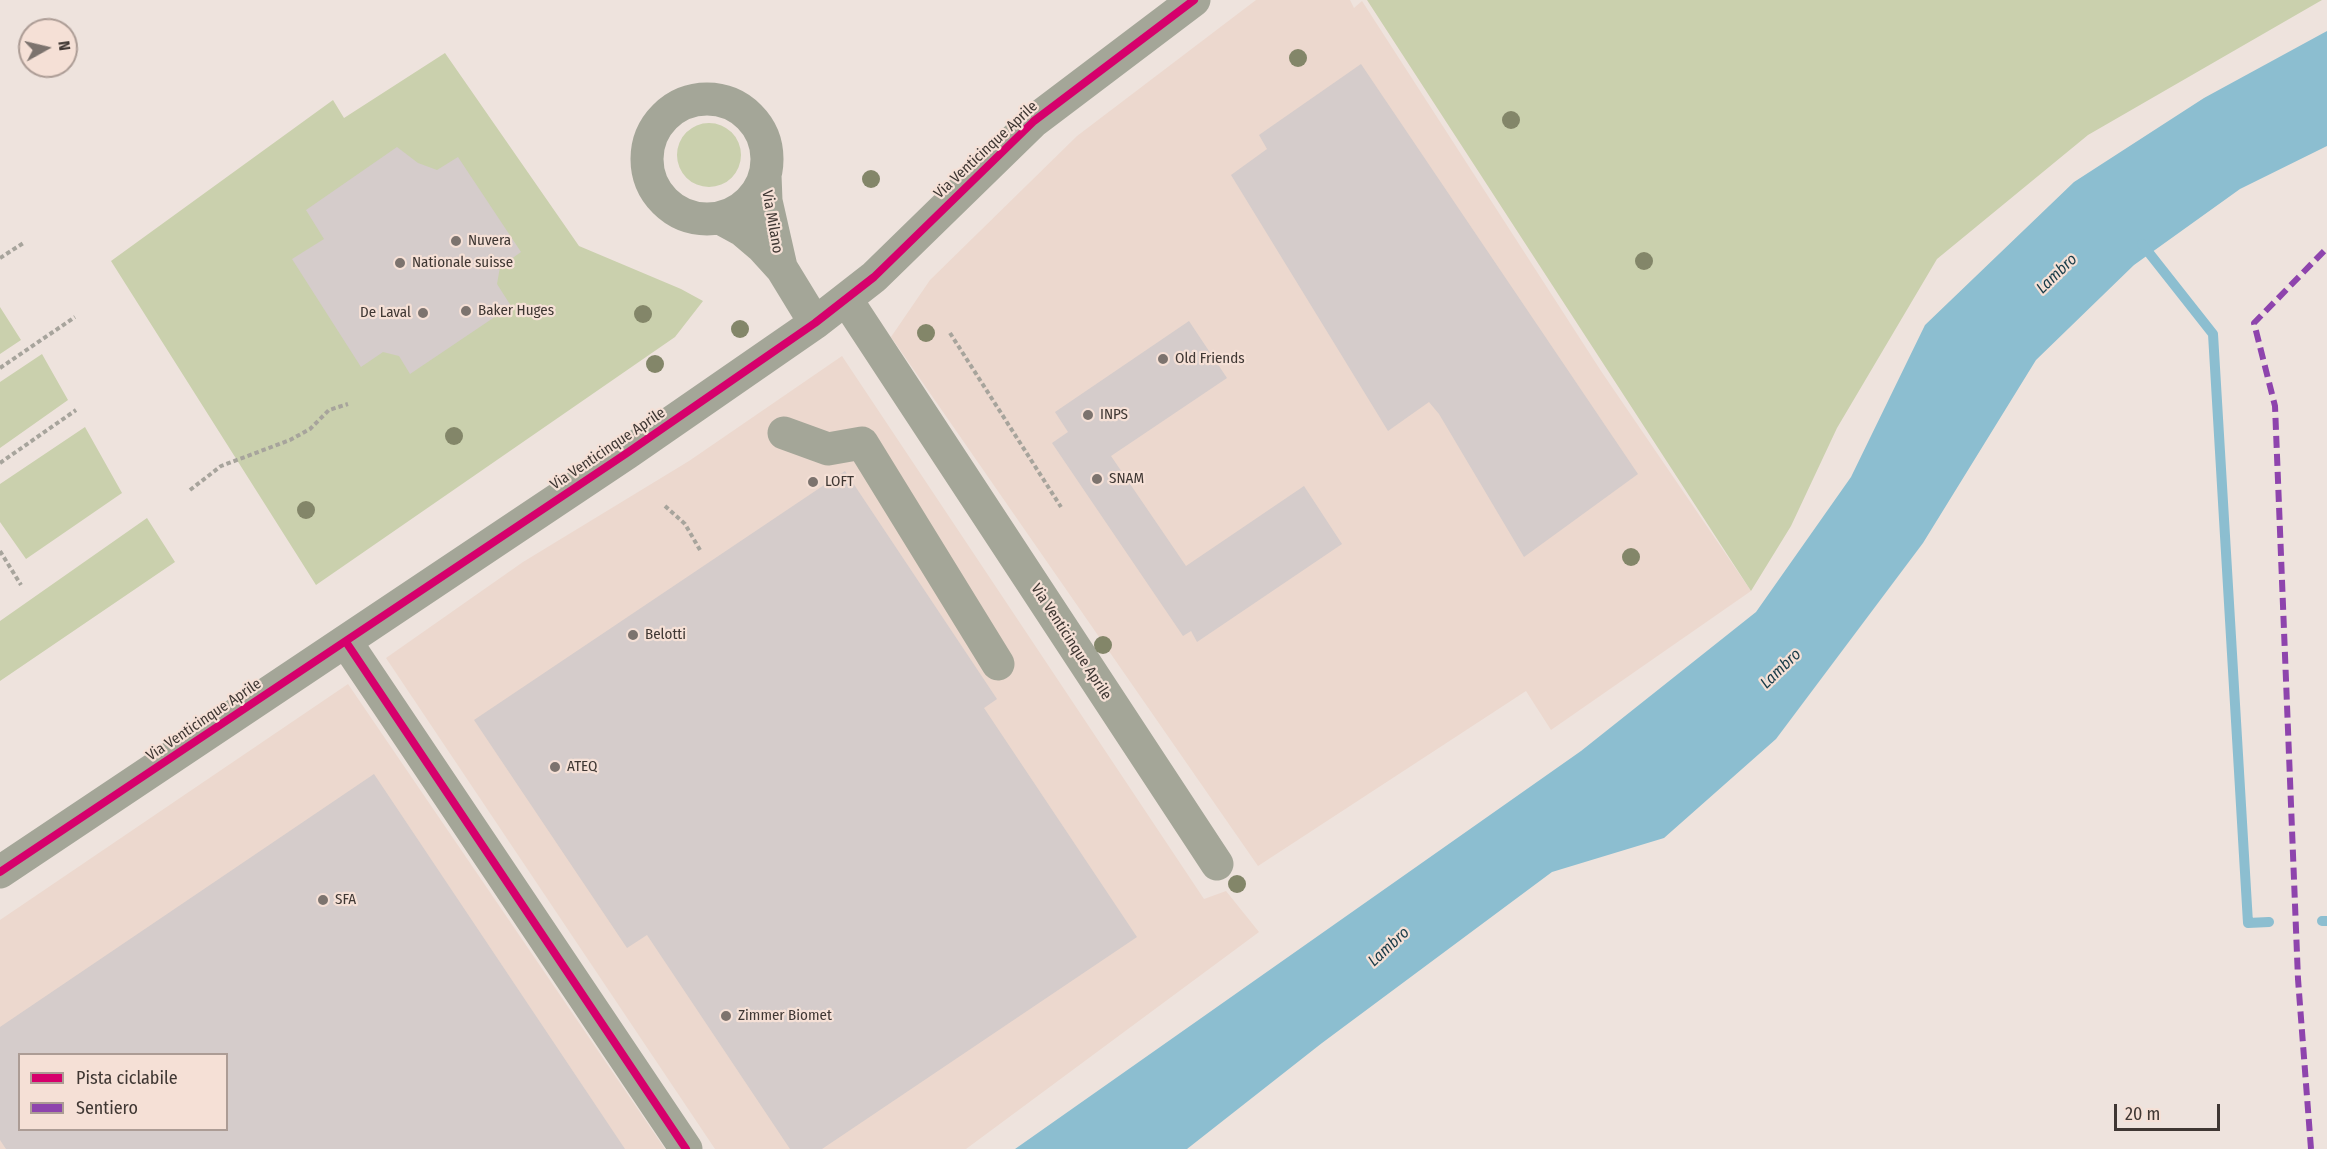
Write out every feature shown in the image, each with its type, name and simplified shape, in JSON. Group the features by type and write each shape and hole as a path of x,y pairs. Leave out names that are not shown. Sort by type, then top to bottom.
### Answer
{"street":[{"name":"Via Venticinque Aprile","path":"0,872 646,440 815,323 874,277 1034,121 1194,0"},
{"name":"Via Milano","path":"699,99 727,102 745,112 754,122 764,140 768,165 765,175 756,195 739,211 720,218 706,219 686,216 667,205 658,194 650,175 647,154 651,137 670,112 699,99"},
{"name":"Via Milano","path":"765,175 772,233 782,269"},
{"name":"Via Milano","path":"720,218 742,230 782,269 815,323"},
{"name":"Via Venticinque Aprile","path":"846,299 1217,864"},
{"path":"784,433 828,448 862,443 998,664"},
{"path":"346,642 686,1149"}],"path":[{"path":"0,258 25,242"},
{"path":"0,368 75,317"},
{"path":"950,333 1061,507"},
{"path":"190,490 221,466 290,440 310,429 328,410 348,404"},
{"path":"0,463 76,410"},
{"path":"665,506 685,524 700,550"},
{"path":"0,551 21,585"}],"shaded area":[{"path":"1256,0 1350,0 1354,8 1362,1 1601,371 1751,591 1551,730 1526,691 1258,866 891,337 930,280 1077,136"},
{"path":"842,356 1204,899 1226,891 1259,932 966,1149 715,1149 386,658 523,562 689,461"},
{"name":"SFA","path":"348,684 665,1149 0,1149 0,920"}],"green space":[{"path":"1367,0 2322,0 2088,135 1937,259 1837,428 1791,526 1751,591"},
{"path":"445,53 579,246 681,289 703,301 675,337 316,585 111,261 333,100 344,118"},
{"path":"703,123 715,123 732,132 739,143 741,155 739,167 732,178 715,187 703,187 691,182 682,173 677,161 677,149 682,137 691,128"},
{"path":"0,307 21,340 0,354"},
{"path":"42,354 68,400 0,448 0,382"},
{"path":"85,427 122,493 26,559 0,522 0,484"},
{"path":"147,518 175,562 0,681 0,621"}],"water":[{"name":"Lambro","path":"2327,31 2327,146 2240,189 2134,265 2036,360 1923,543 1776,739 1664,838 1552,872 1322,1043 1187,1149 1015,1149 1581,751 1756,612 1851,477 1925,325 2074,182 2204,98"}],"building":[{"path":"1361,64 1638,474 1524,557 1439,414 1429,402 1388,431 1231,175 1267,149 1259,135"},
{"name":"Nationale suisse","path":"397,147 418,163 437,170 458,157 521,252 500,267 497,284 511,306 410,374 399,356 383,352 361,367 292,259 324,239 306,210"},
{"path":"1189,321 1227,378 1111,456 1186,566 1304,486 1342,544 1197,642 1191,631 1183,636 1052,443 1068,432 1055,412"},
{"path":"845,471 997,699 984,708 1137,937 822,1149 790,1149 647,935 627,948 474,720"},
{"name":"SFA","path":"374,774 625,1149 6,1149 0,1140 0,1027"}],"waterway":[{"path":"2142,244 2213,334 2248,923 2269,922"},
{"path":"2322,921 2327,921"}],"marked path":[{"path":"2311,1149 2298,979 2275,406 2254,323 2327,248"}],"cycle path":[{"path":"0,872 627,453 815,323 874,277 1034,121 1194,0"},
{"path":"346,642 686,1149"}],"place":[{"name":"Nuvera","path":"456,241"},
{"name":"Nationale suisse","path":"400,263"},
{"name":"Baker Huges","path":"466,311"},
{"name":"De Laval","path":"423,313"},
{"name":"Old Friends","path":"1163,359"},
{"name":"INPS","path":"1088,415"},
{"name":"SNAM","path":"1097,479"},
{"name":"LOFT","path":"813,482"},
{"name":"Belotti","path":"633,635"},
{"name":"ATEQ","path":"555,767"},
{"name":"SFA","path":"323,900"},
{"name":"Zimmer Biomet","path":"726,1016"}]}
